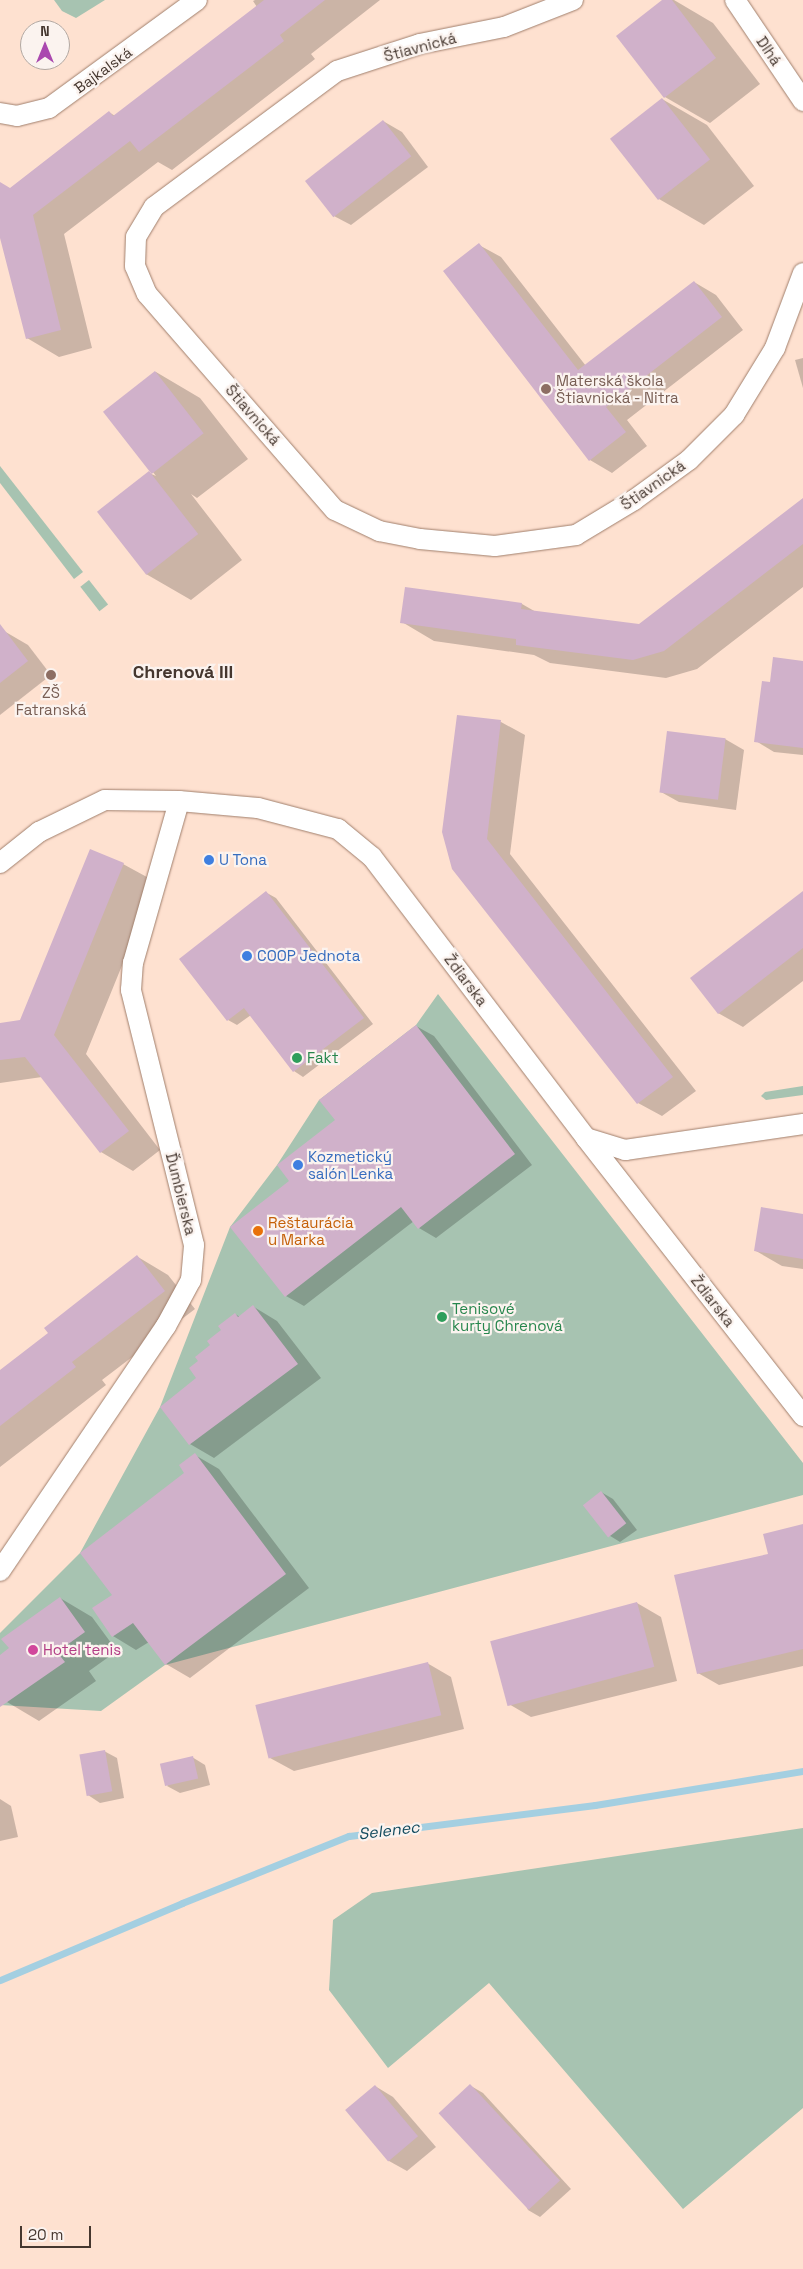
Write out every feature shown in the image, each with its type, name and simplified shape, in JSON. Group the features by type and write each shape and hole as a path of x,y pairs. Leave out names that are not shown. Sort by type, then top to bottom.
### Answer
{"street":[{"name":"Bajkalská","path":"0,113 17,116 50,108 197,0"},
{"name":"Štiavnická","path":"573,0 504,27 420,44 337,71 154,207 136,237 134,266 147,294 335,510 379,530 420,539 495,546 576,535 634,500 689,460 734,415 775,348 803,273"},
{"name":"Dlhá","path":"735,0 803,101"},
{"path":"0,863 39,832 105,800 179,801"},
{"name":"Ždiarska","path":"179,801 258,808 338,829 372,857 586,1138 803,1416"},
{"name":"Ďumbierska","path":"0,1571 166,1326 191,1280 194,1245 130,990 133,963 179,801"},
{"path":"586,1138 625,1150 803,1124"}],"green space":[{"path":"54,0 105,0 76,18 62,11"},
{"path":"0,466 83,572 74,579 0,483"},
{"path":"89,580 108,604 99,611 80,587"},
{"name":"Tenisové kurty Chrenová","path":"438,994 803,1463 803,1495 165,1665 101,1711 0,1705 0,1633 80,1553 160,1407 230,1227 277,1165 319,1100 416,1025"},
{"path":"803,1086 803,1095 766,1100 761,1096 765,1092"},
{"path":"803,1828 803,2108 683,2209 489,1983 388,2068 329,1990 333,1920 372,1893"}],"building":[{"path":"264,0 325,0 280,35 284,41 139,152 130,141 33,215 61,330 26,339 0,238 0,182 10,188 109,111 113,116"},
{"path":"662,0 672,0 716,58 664,98 616,36"},
{"path":"662,98 710,159 658,200 610,139"},
{"path":"383,120 411,156 333,217 305,181"},
{"path":"479,243 578,370 694,281 722,317 606,407 626,432 589,461 443,271"},
{"path":"155,371 204,433 152,474 103,412"},
{"path":"149,471 198,534 146,575 97,512"},
{"path":"803,498 803,544 664,651 633,660 516,645 516,639 400,623 405,587 522,603 521,609 639,624"},
{"path":"0,624 28,661 0,683"},
{"path":"773,657 803,661 803,748 754,742 762,681 770,682"},
{"path":"457,715 501,720 487,839 673,1077 637,1104 452,869 442,832"},
{"path":"667,731 726,738 718,800 659,793"},
{"path":"90,849 124,863 54,1035 129,1131 100,1153 25,1057 0,1060 0,1023 20,1020"},
{"path":"266,891 364,1018 293,1072 244,1008 227,1021 179,959"},
{"path":"803,891 803,948 718,1014 690,978"},
{"path":"416,1025 515,1154 418,1229 401,1207 285,1297 230,1227 289,1181 277,1165 335,1120 319,1100"},
{"path":"761,1207 803,1214 803,1259 754,1251"},
{"path":"137,1255 165,1291 72,1362 76,1367 0,1426 0,1370 48,1333 44,1328"},
{"path":"253,1305 298,1364 189,1445 160,1407 196,1378 189,1368 198,1361 195,1357 210,1345 207,1341 221,1330 218,1326 235,1313 238,1317"},
{"path":"195,1453 286,1574 165,1665 133,1623 112,1637 92,1608 112,1595 80,1553 184,1473 179,1465"},
{"path":"601,1491 626,1523 608,1537 583,1505"},
{"path":"803,1524 803,1649 697,1674 674,1575 768,1554 763,1534"},
{"name":"Hotel tenis","path":"60,1597 85,1632 57,1652 65,1662 0,1707 0,1655 9,1648 1,1639"},
{"path":"637,1602 654,1667 508,1706 490,1641"},
{"path":"428,1662 441,1715 269,1758 255,1705"},
{"path":"105,1750 112,1791 87,1796 79,1755"},
{"path":"193,1756 198,1778 165,1786 160,1764"},
{"path":"470,2084 560,2181 529,2210 439,2113"},
{"path":"375,2085 418,2136 388,2161 345,2110"}],"waterway":[{"name":"Selenec","path":"0,1980 182,1903 349,1836 595,1805 803,1771"}],"place":[{"name":"Materská škola Štiavnická - Nitra","path":"546,389"},
{"name":"ZŠ Fatranská","path":"51,675"},
{"name":"U Tona","path":"209,860"},
{"name":"COOP Jednota","path":"247,956"},
{"name":"Fakt","path":"297,1058"},
{"name":"Kozmetický salón Lenka","path":"298,1165"},
{"name":"Reštaurácia u Marka","path":"258,1231"},
{"name":"Tenisové kurty Chrenová","path":"442,1317"},
{"name":"Hotel tenis","path":"33,1650"}],"district":[{"name":"Chrenová III","path":"183,672"}]}
